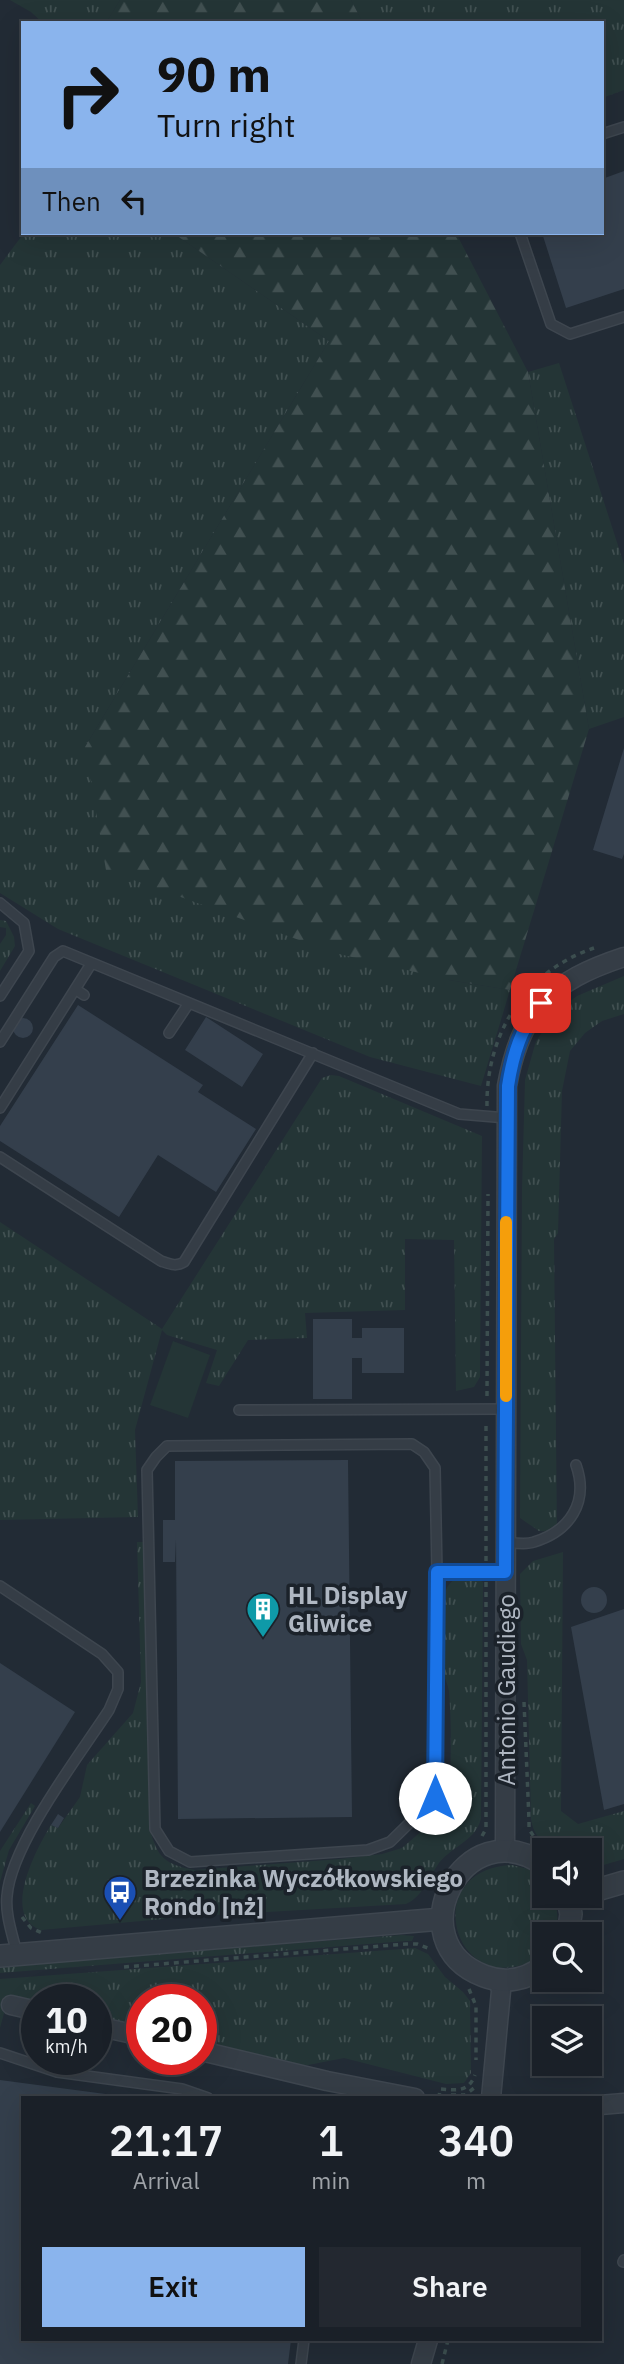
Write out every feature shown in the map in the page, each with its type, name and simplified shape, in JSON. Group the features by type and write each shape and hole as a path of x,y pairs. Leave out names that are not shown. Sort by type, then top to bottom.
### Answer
{"street":[{"name":"Antonio Gaudiego","path":"505,1851 506,1118 510,1069 519,1037 530,1017 556,990 579,975 624,957"},
{"path":"532,1857 505,1851 473,1860 462,1869 447,1892 442,1919 444,1938 460,1961 476,1973 499,1980 521,1978 532,1972"},
{"path":"602,1888 624,1882"},
{"path":"8,1955 442,1919"},
{"path":"491,2096 501,1991 499,1980"},
{"path":"11,2005 21,2007"},
{"path":"217,2055 405,2096"},
{"path":"602,2105 624,2103"},
{"path":"421,2364 428,2341"}],"lane":[{"path":"604,133 624,127"},
{"path":"521,235 551,324 570,334 624,317"},
{"path":"0,903 24,923 29,951 0,996"},
{"path":"0,1042 54,957 63,951 459,1114 506,1118"},
{"path":"0,1108 91,964"},
{"path":"75,989 84,995"},
{"path":"169,1033 189,1003"},
{"path":"0,1157 161,1261 180,1265 313,1053"},
{"path":"239,1410 506,1409"},
{"path":"412,1444 424,1452 435,1468 437,1572 435,1798 390,1842 368,1850 190,1862 169,1851 155,1829 148,1470 156,1457 167,1446 412,1444"},
{"path":"506,1542 531,1544 557,1532 574,1514 580,1496 581,1480 576,1465"},
{"path":"437,1572 505,1572"},
{"path":"0,1586 102,1654 118,1672 118,1689 109,1710 34,1827 11,1871 6,1899 8,1955"},
{"path":"0,2053 57,2072 182,2089 200,2096"},
{"path":"301,2364 304,2341"}],"path":[{"path":"487,1382 488,1193"},
{"path":"486,1428 486,1550"},
{"path":"485,1818 486,1596"},
{"path":"524,1702 528,1820 529,1829 536,1838"},
{"path":"19,1909 31,1928 40,1933 53,1932"},
{"path":"422,1946 424,1940 438,1948"},
{"path":"123,1967 406,1944 430,1949"},
{"path":"439,2096 440,2089 464,2089 474,2078 476,2006 469,1984 478,1991"},
{"path":"481,2002 481,2062"},
{"path":"451,2095 471,2092 479,2082 481,2074"},
{"path":"442,2364 448,2341"}],"green space":[{"path":"10,0 120,0 107,21 41,21"},
{"path":"120,0 351,0 362,21 107,21"},
{"path":"351,0 624,0 624,90 604,97 604,21 362,21"},
{"path":"22,235 176,235 329,341 85,747 449,980 510,990 481,1086 370,1057 58,929 0,893 0,265"},
{"path":"176,235 457,235 528,372 589,729 510,990 449,980 335,953 106,870 85,747 329,341"},
{"path":"559,363 624,564 624,717 589,729 528,372"},
{"path":"0,920 6,921 14,937 15,946 0,971 0,944 6,935 6,928 0,927"},
{"path":"624,976 624,1014 602,1021 585,1033 570,1051 562,1091 558,1233 554,1239 557,1532 539,1531 520,1518 525,1080 536,1041 559,1009 577,996"},
{"path":"331,1075 482,1136 480,1377 474,1387 456,1391 454,1240 405,1239 405,1310 305,1313 307,1338 248,1340 219,1386 206,1383 217,1350 167,1335 162,1330 135,1430 138,1517 0,1520 0,1222 162,1329 322,1078"},
{"path":"173,1341 210,1355 188,1418 150,1405"},
{"path":"137,1542 143,1542 150,1829 156,1847 164,1859 177,1866 195,1870 382,1854 402,1848 445,1811 449,1804 451,1734 449,1691 442,1664 444,1596 452,1581 462,1577 483,1582 481,1819 468,1839 442,1859 412,1901 406,1904 197,1916 41,1930 29,1923 23,1911 22,1897 25,1881 38,1849 51,1825 58,1828 80,1797 87,1765 133,1713 141,1682"},
{"path":"563,1552 561,1811 578,1824 624,1811 624,1859 602,1865 602,1838 539,1838 531,1819 527,1660 521,1644 520,1574 533,1561"},
{"path":"31,1803 35,1806 9,1850 0,1882 0,1851"},
{"path":"512,1865 528,1869 532,1872 532,1908 556,1908 557,1922 532,1922 532,1961 526,1964 512,1967 490,1966 473,1956 461,1940 456,1921 457,1902 467,1884 485,1871"},
{"path":"414,1936 412,1941 0,1973 0,1966"},
{"path":"415,1948 428,1954 445,1977 470,2001 471,2073 464,2083 446,2084 344,2058 303,2066 217,2045 217,1984 126,1984 126,2023 112,2020 112,1984 21,1984 21,1998 9,1995 0,2028 0,1979"}],"building":[{"path":"624,171 624,289 566,308 543,235 604,235 604,178"},
{"path":"624,748 624,854 622,859 593,850"},
{"path":"78,1005 203,1085 198,1092 256,1129 216,1192 158,1155 119,1217 0,1141 0,1126"},
{"path":"206,1017 263,1054 242,1087 185,1050"},
{"path":"23,1018 30,1021 33,1028 30,1035 23,1038 16,1035 13,1028 16,1021"},
{"path":"313,1319 352,1319 352,1338 362,1338 362,1328 404,1328 404,1373 362,1373 362,1358 352,1358 352,1399 313,1399"},
{"name":"HL Display Gliwice","path":"348,1460 352,1817 178,1819 176,1539 175,1562 163,1562 163,1520 175,1520 175,1461"},
{"path":"594,1587 603,1591 607,1600 603,1609 594,1613 585,1609 581,1600 585,1591"},
{"path":"624,1609 624,1804 604,1810 571,1627"},
{"path":"0,1663 75,1712 0,1832"},
{"path":"58,1814 64,1818 58,1828 51,1825"},
{"path":"0,2080 120,2096 21,2096 21,2341 291,2341 288,2364 0,2364"}],"slow traffic":[{"path":"506,1222 506,1396"}],"place":[{"name":"HL Display Gliwice","path":"263,1639"},
{"name":"Brzezinka Wyczółkowskiego Rondo [nż]","path":"120,1922"}],"route":[{"path":"435,1798 437,1572 505,1572 508,1086 519,1037 541,1003"}]}
